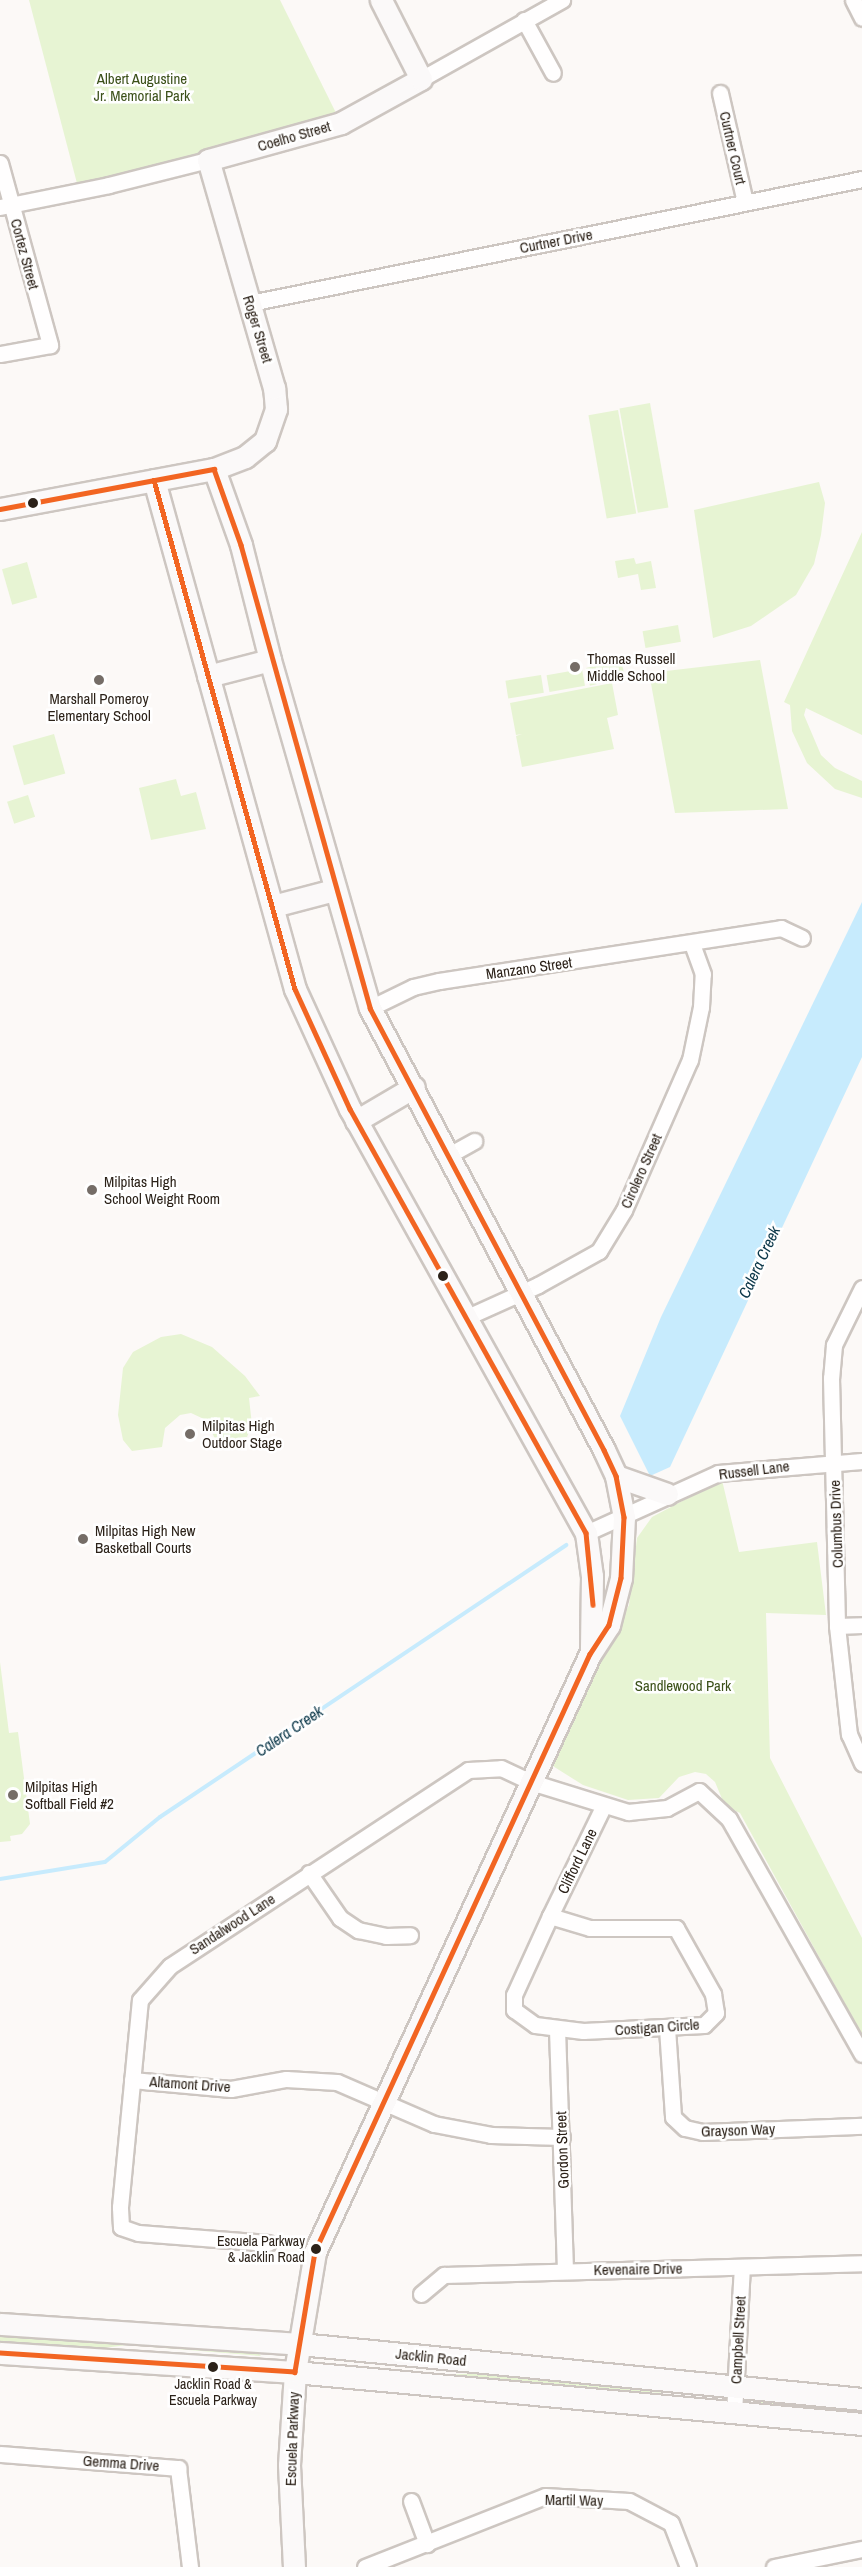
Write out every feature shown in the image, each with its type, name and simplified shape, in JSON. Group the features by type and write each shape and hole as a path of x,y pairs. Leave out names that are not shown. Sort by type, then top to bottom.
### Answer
{"street":[{"path":"381,0 421,79"},
{"name":"Coelho Street","path":"6,206 208,160 340,123 562,0"},
{"path":"853,0 862,18"},
{"path":"524,20 553,73"},
{"name":"Curtner Court","path":"720,93 745,202"},
{"name":"Roger Street","path":"0,509 214,469 257,448 269,434 275,416 271,373 208,160"},
{"name":"Cortez Street","path":"0,163 6,206 50,345 0,354"},
{"name":"Curtner Drive","path":"250,303 862,179"},
{"name":"Escuela Parkway","path":"214,469 241,545 270,660 334,890 370,1008 522,1291 616,1476 624,1517 621,1578 614,1611 590,1654 315,2252 295,2372 289,2465 294,2567"},
{"name":"Escuela Parkway","path":"154,480 295,989 313,1036 356,1121 586,1533 592,1576 590,1654"},
{"path":"208,676 270,660"},
{"path":"273,906 334,890"},
{"name":"Manzano Street","path":"370,1008 413,987 439,981 781,928 802,938"},
{"name":"Cirolero Street","path":"465,1318 599,1251 624,1210 690,1060 701,1007 703,975 693,943"},
{"path":"356,1121 414,1087"},
{"path":"449,1155 474,1141"},
{"name":"Columbus Drive","path":"862,1288 834,1345 831,1378 837,1626 849,1734 862,1763"},
{"name":"Russell Lane","path":"586,1533 624,1517 667,1494 718,1473 862,1461"},
{"path":"616,1476 667,1494"},
{"path":"837,1626 862,1625"},
{"name":"Sandalwood Lane","path":"268,2243 138,2233 121,2227 120,2208 140,2000 170,1966 454,1776 490,1767 603,1807 628,1812 667,1808 699,1791 729,1819 862,2054"},
{"name":"Clifford Lane","path":"550,1916 603,1807"},
{"path":"309,1873 340,1918 358,1930 386,1936 410,1935"},
{"name":"Costigan Circle","path":"550,1916 590,1928 676,1929 713,1994 716,2013 704,2025 667,2028 557,2029 519,2017 512,2003 550,1916"},
{"name":"Grayson Way","path":"667,2028 673,2117 685,2128 703,2132 862,2126"},
{"name":"Gordon Street","path":"557,2029 565,2271"},
{"name":"Altamont Drive","path":"132,2080 231,2089 286,2079 337,2082 434,2124 491,2135 562,2137"},
{"name":"Kevenaire Drive","path":"421,2294 444,2275 862,2263"},
{"name":"Campbell Street","path":"734,2413 741,2267"},
{"name":"Jacklin Road","path":"0,2324 300,2344 862,2398"},
{"name":"Jacklin Road","path":"0,2353 295,2372 862,2424"},
{"name":"Gemma Drive","path":"0,2454 178,2468 190,2567"},
{"name":"Martil Way","path":"365,2567 545,2496 629,2501 671,2523 688,2567"},
{"path":"411,2501 427,2544"},
{"path":"774,2567 862,2549"}],"green space":[{"name":"Albert Augustine Jr. Memorial Park","path":"29,0 280,0 341,123 79,191"},
{"path":"650,403 668,507 638,513 619,408"},
{"path":"618,410 636,513 607,519 588,415"},
{"path":"819,482 825,503 821,535 814,564 796,595 751,626 713,638 694,510"},
{"path":"862,532 862,735 806,708 804,715 821,755 835,768 862,781 862,798 835,789 807,763 792,731 790,705 784,702"},
{"path":"634,558 636,564 651,561 656,588 641,590 638,574 618,578 615,561"},
{"path":"27,562 37,598 12,605 2,569"},
{"path":"678,625 681,642 645,648 643,631"},
{"path":"621,660 625,678 590,686 586,668"},
{"path":"760,660 788,809 675,813 649,673"},
{"path":"582,669 585,686 549,692 547,675"},
{"path":"541,675 544,693 508,698 505,681"},
{"path":"612,683 618,715 607,718 614,749 522,767 516,736 522,734 516,735 510,703"},
{"path":"54,734 65,773 24,785 13,746"},
{"path":"176,779 181,796 196,792 206,829 151,840 139,788"},
{"path":"28,795 35,817 14,824 7,802"},
{"path":"181,1334 212,1347 245,1376 260,1396 249,1398 252,1425 247,1437 216,1441 206,1420 191,1413 180,1415 165,1428 162,1447 132,1451 123,1440 118,1415 123,1368 133,1352 161,1337"},
{"name":"Sandlewood Park","path":"722,1480 739,1552 817,1542 826,1615 766,1613 770,1758 862,1938 862,2035 740,1813 725,1806 715,1782 706,1774 695,1772 679,1777 659,1798 628,1800 583,1785 548,1763 629,1605 637,1538 652,1517"},
{"name":"Milpitas High Softball Field #2","path":"0,1662 9,1733 18,1732 30,1824 22,1834 10,1836 11,1841 0,1842"},
{"path":"0,2332 258,2353 261,2356 127,2345 96,2349 0,2341"},
{"path":"480,2373 709,2394 596,2391 425,2376"},
{"path":"756,2398 862,2406 862,2417 757,2405"}],"water":[{"path":"862,902 862,1057 670,1467 650,1476 620,1416 661,1317"}],"waterway":[{"name":"Calera Creek","path":"0,1879 105,1862 160,1817 566,1545"}],"transit line":[{"path":"0,509 214,469 241,545 370,1008 604,1450 616,1476 624,1517 621,1578 609,1625 590,1654 315,2252 295,2372 0,2353"},
{"path":"154,480 295,989 350,1109 586,1533 593,1605"}],"place":[{"name":"Thomas Russell Middle School","path":"575,667"},
{"name":"Marshall Pomeroy Elementary School","path":"99,680"},
{"name":"Milpitas High School Weight Room","path":"92,1190"},
{"name":"Milpitas High Outdoor Stage","path":"190,1434"},
{"name":"Milpitas High New Basketball Courts","path":"83,1539"},
{"name":"Milpitas High Softball Field #2","path":"13,1795"},
{"name":"Escuela Parkway & Jacklin Road","path":"316,2249"},
{"name":"Jacklin Road & Escuela Parkway","path":"213,2367"}]}
